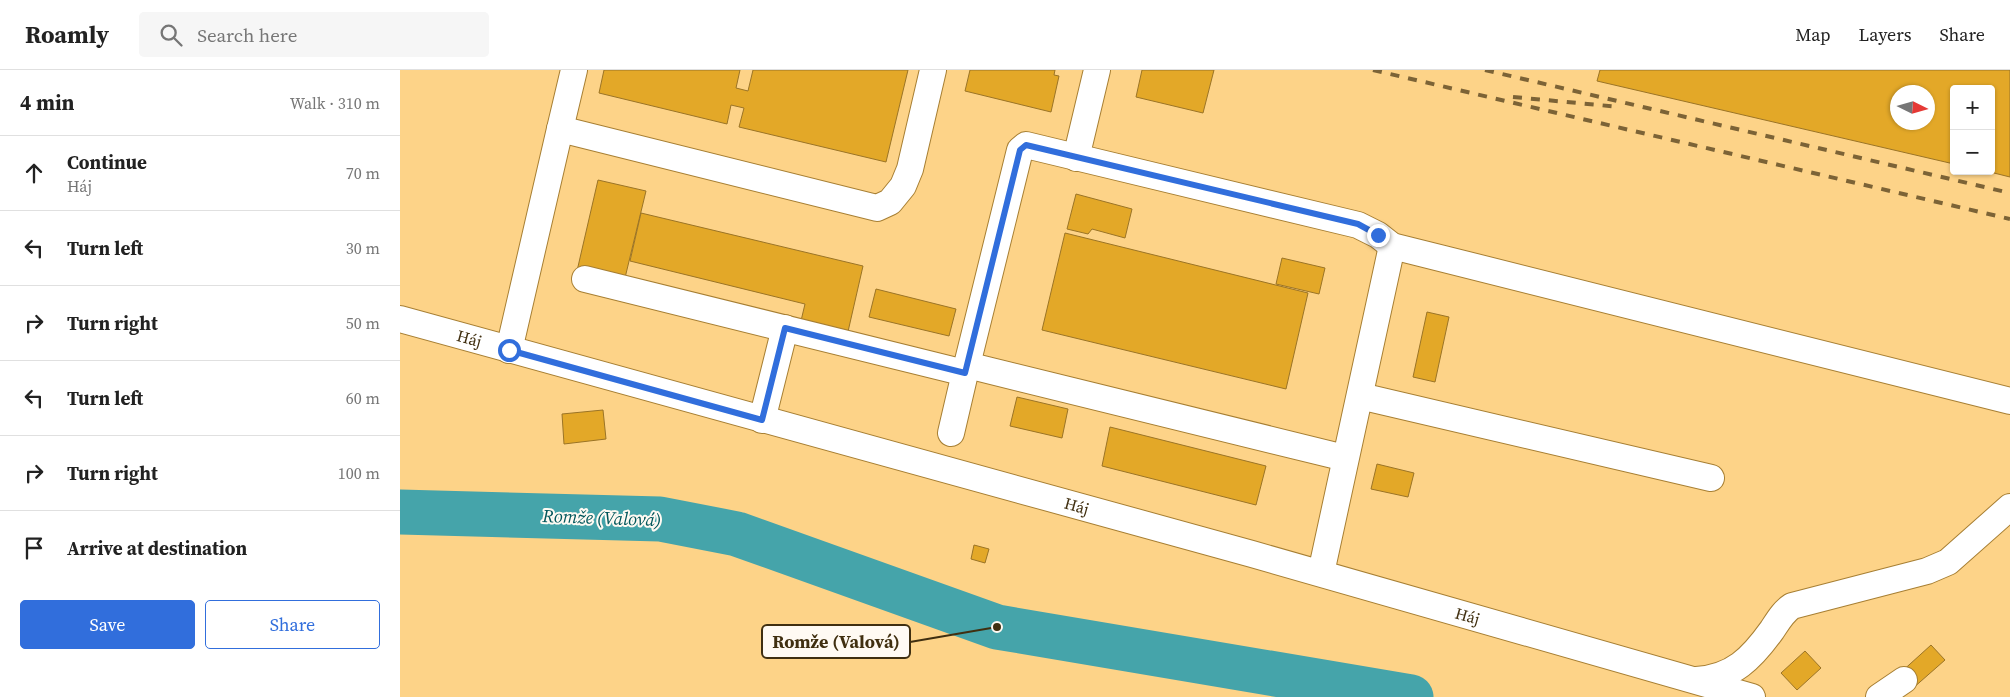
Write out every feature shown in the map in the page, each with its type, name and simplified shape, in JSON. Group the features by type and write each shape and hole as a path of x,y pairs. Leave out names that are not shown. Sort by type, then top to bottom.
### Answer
{"street":[{"path":"509,350 574,70"},
{"path":"560,129 877,208 890,202 903,186 910,169 933,70"},
{"path":"1076,158 1097,70"},
{"path":"951,434 1020,150 1026,145 1358,224 1378,235 1392,246 2010,401"},
{"path":"1321,573 1392,246"},
{"path":"585,279 785,328 1345,458"},
{"name":"Háj","path":"400,319 1321,573 1752,697"},
{"path":"762,420 785,328"},
{"path":"1360,396 1711,478"},
{"path":"1696,680 1724,675 1747,661 1780,617 1792,606 1927,571 1948,562 2010,507"},
{"path":"1879,697 1904,680"}],"building":[{"path":"604,70 740,70 736,88 748,91 753,70 908,70 886,162 739,127 744,108 731,105 727,124 599,93"},
{"path":"970,70 1055,70 1054,75 1059,76 1051,112 965,91"},
{"path":"1142,70 1214,70 1203,113 1136,97"},
{"path":"1600,70 2010,70 2010,177 1995,173 1995,85 1950,85 1950,163 1597,81"},
{"path":"598,180 646,191 624,282 577,271"},
{"path":"1076,194 1132,209 1125,238 1092,229 1088,234 1067,229"},
{"path":"641,213 863,266 847,336 800,325 805,304 630,261"},
{"path":"1065,233 1308,293 1286,389 1042,330"},
{"path":"1282,258 1325,268 1319,294 1276,284"},
{"path":"876,289 956,309 949,336 869,317"},
{"path":"1427,312 1449,317 1435,382 1413,377"},
{"path":"1017,397 1068,409 1062,438 1010,426"},
{"path":"603,410 606,439 564,444 562,414"},
{"path":"1110,427 1266,466 1256,505 1102,466"},
{"path":"1377,464 1414,473 1408,497 1371,489"},
{"path":"974,545 989,549 985,563 971,559"},
{"path":"1931,645 1945,660 1912,689 1899,674"},
{"path":"1805,651 1821,668 1797,690 1781,673"}],"waterway":[{"name":"Romže (Valová)","path":"400,512 660,519 737,534 997,627 1411,697"}],"railway":[{"path":"1373,70 2010,219"},
{"path":"1485,70 2010,193"},
{"path":"1513,97 1620,107"}],"place":[{"name":"Romže (Valová)","path":"997,627"}],"route":[{"path":"509,350 762,420 785,328 965,373 1020,150 1026,145 1358,224 1378,235"}]}
